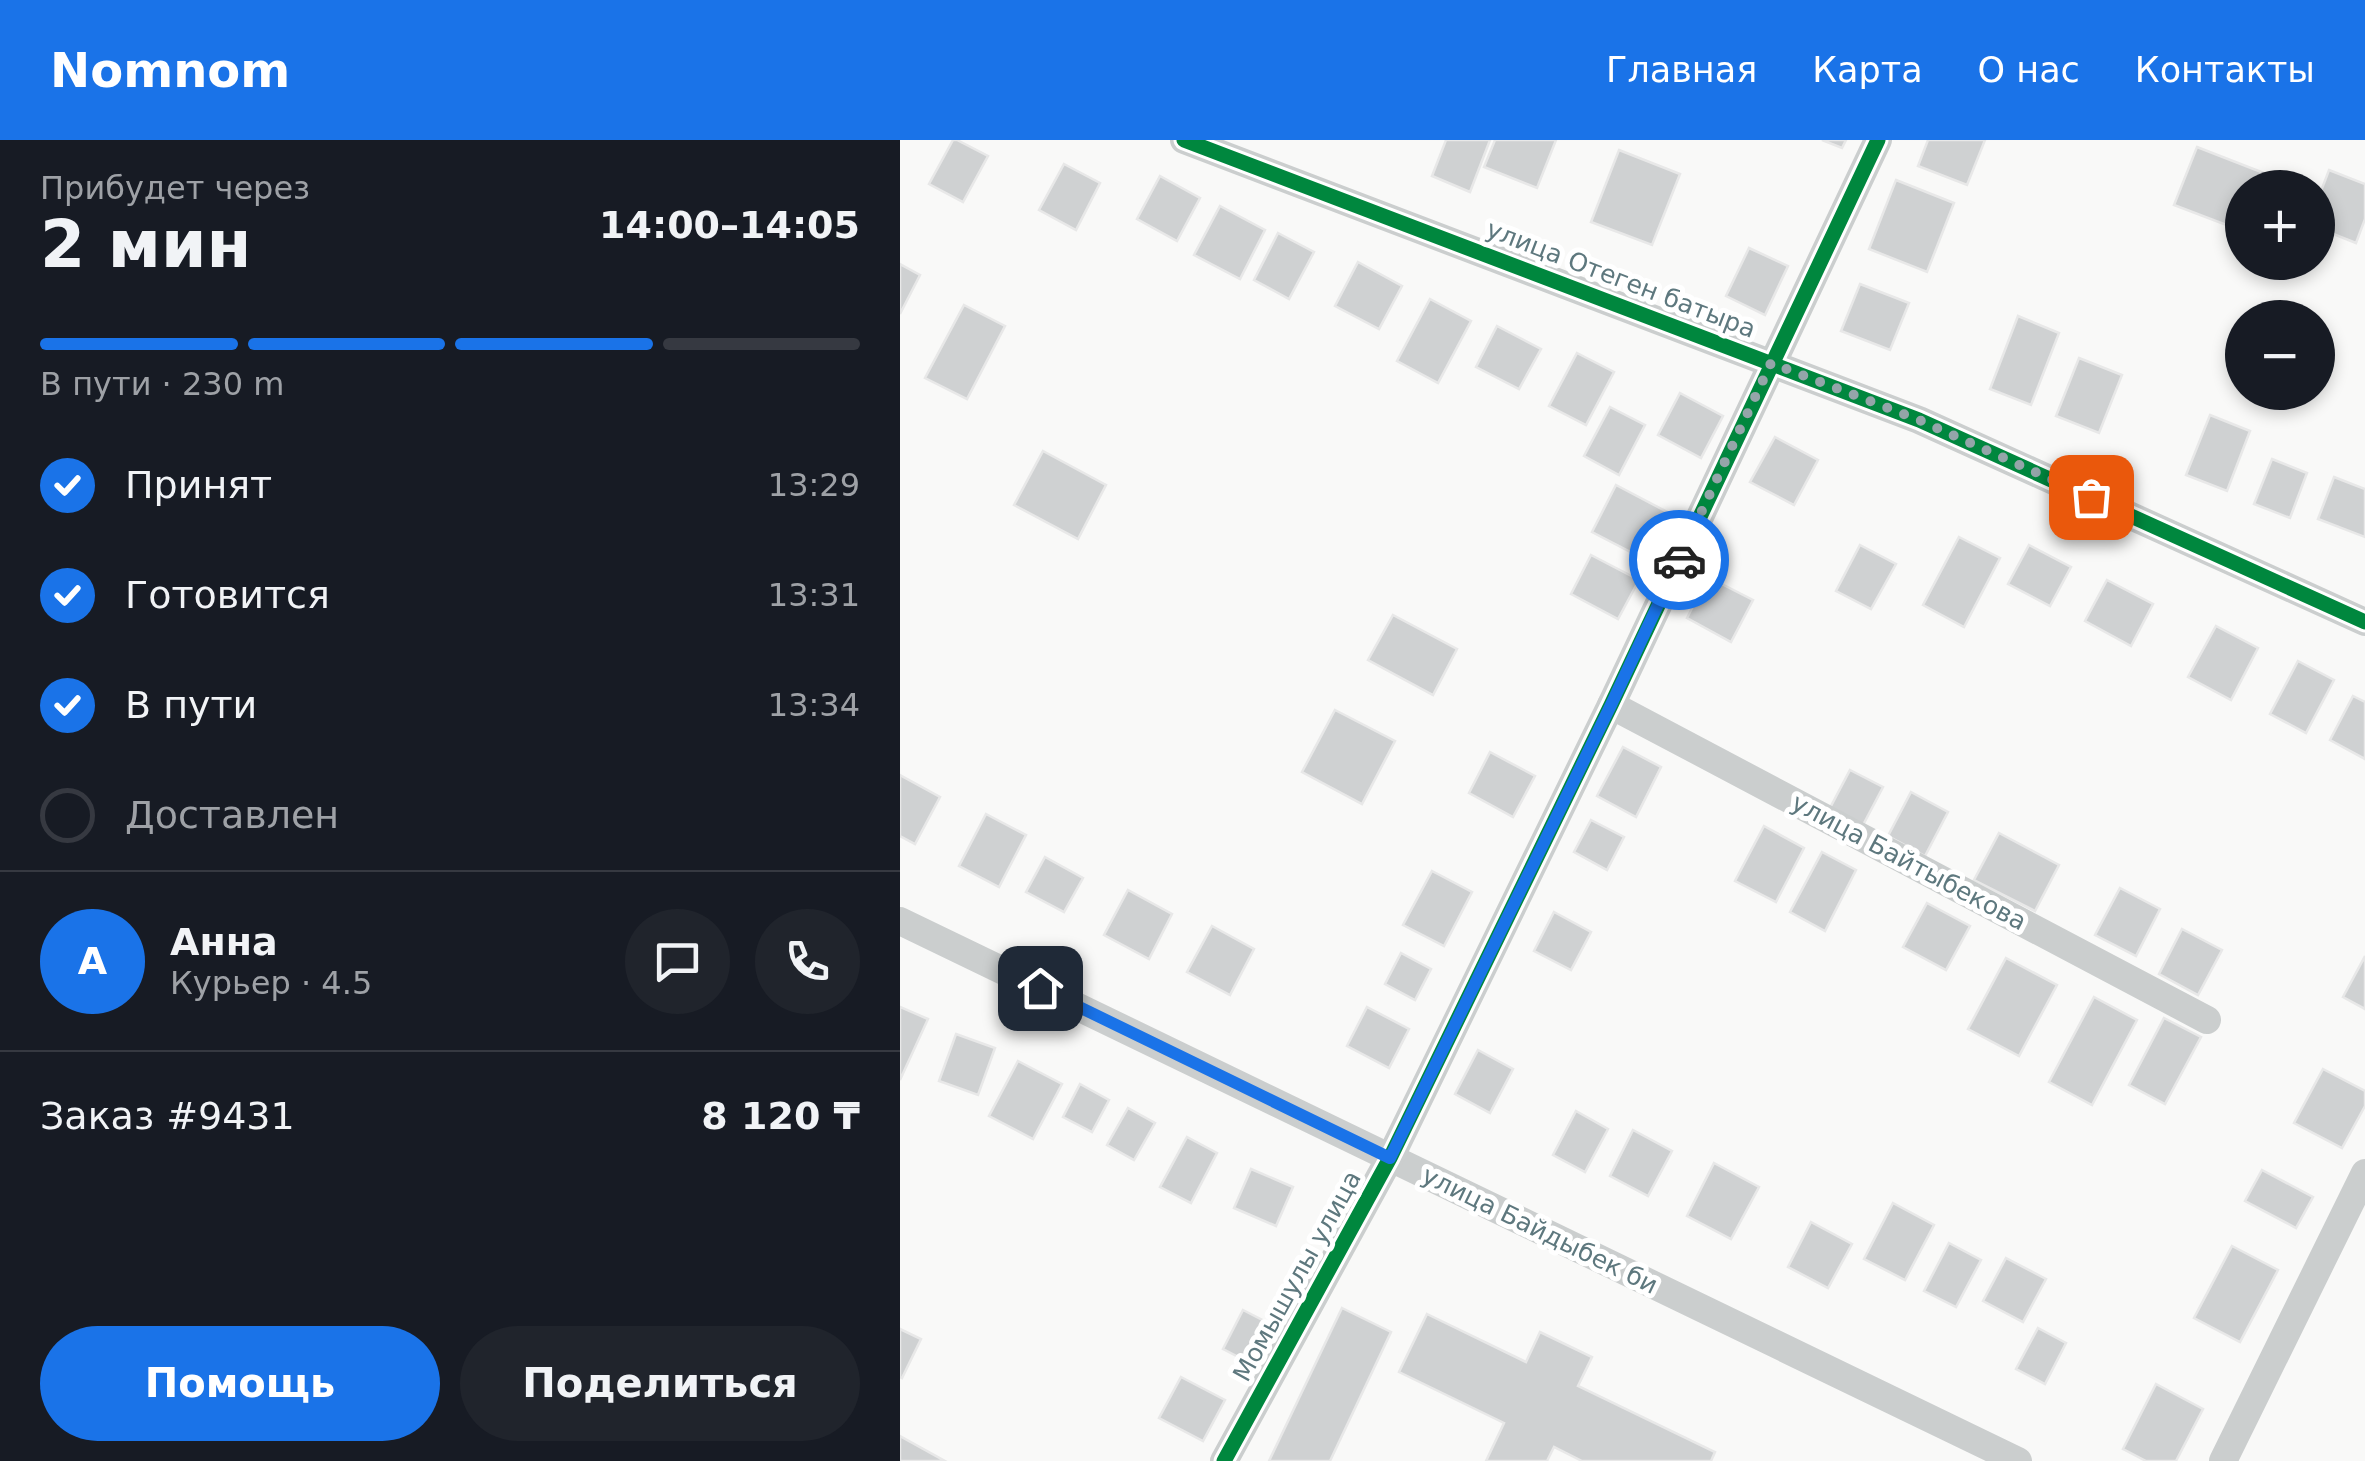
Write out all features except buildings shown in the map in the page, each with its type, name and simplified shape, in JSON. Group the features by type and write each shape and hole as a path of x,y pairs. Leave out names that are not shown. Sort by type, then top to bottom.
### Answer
{"street":[{"name":"улица Отеген батыра","path":"1184,140 1919,420 2365,622"},
{"name":"Момышулы улица","path":"1224,1461 1390,1158 1611,705 1878,140"},
{"name":"улица Байтыбекова","path":"1611,705 2206,1020"},
{"name":"улица Байдыбек би","path":"900,921 2018,1461"},
{"path":"2222,1461 2365,1173"}],"cycle path":[{"path":"1184,140 1919,420 2365,622"},
{"path":"1224,1461 1390,1158 1611,705 1878,140"}],"way so far":[{"path":"1679,560 1771,363 1919,420 2091,497"}],"route":[{"path":"1040,988 1390,1158 1679,560"}]}
